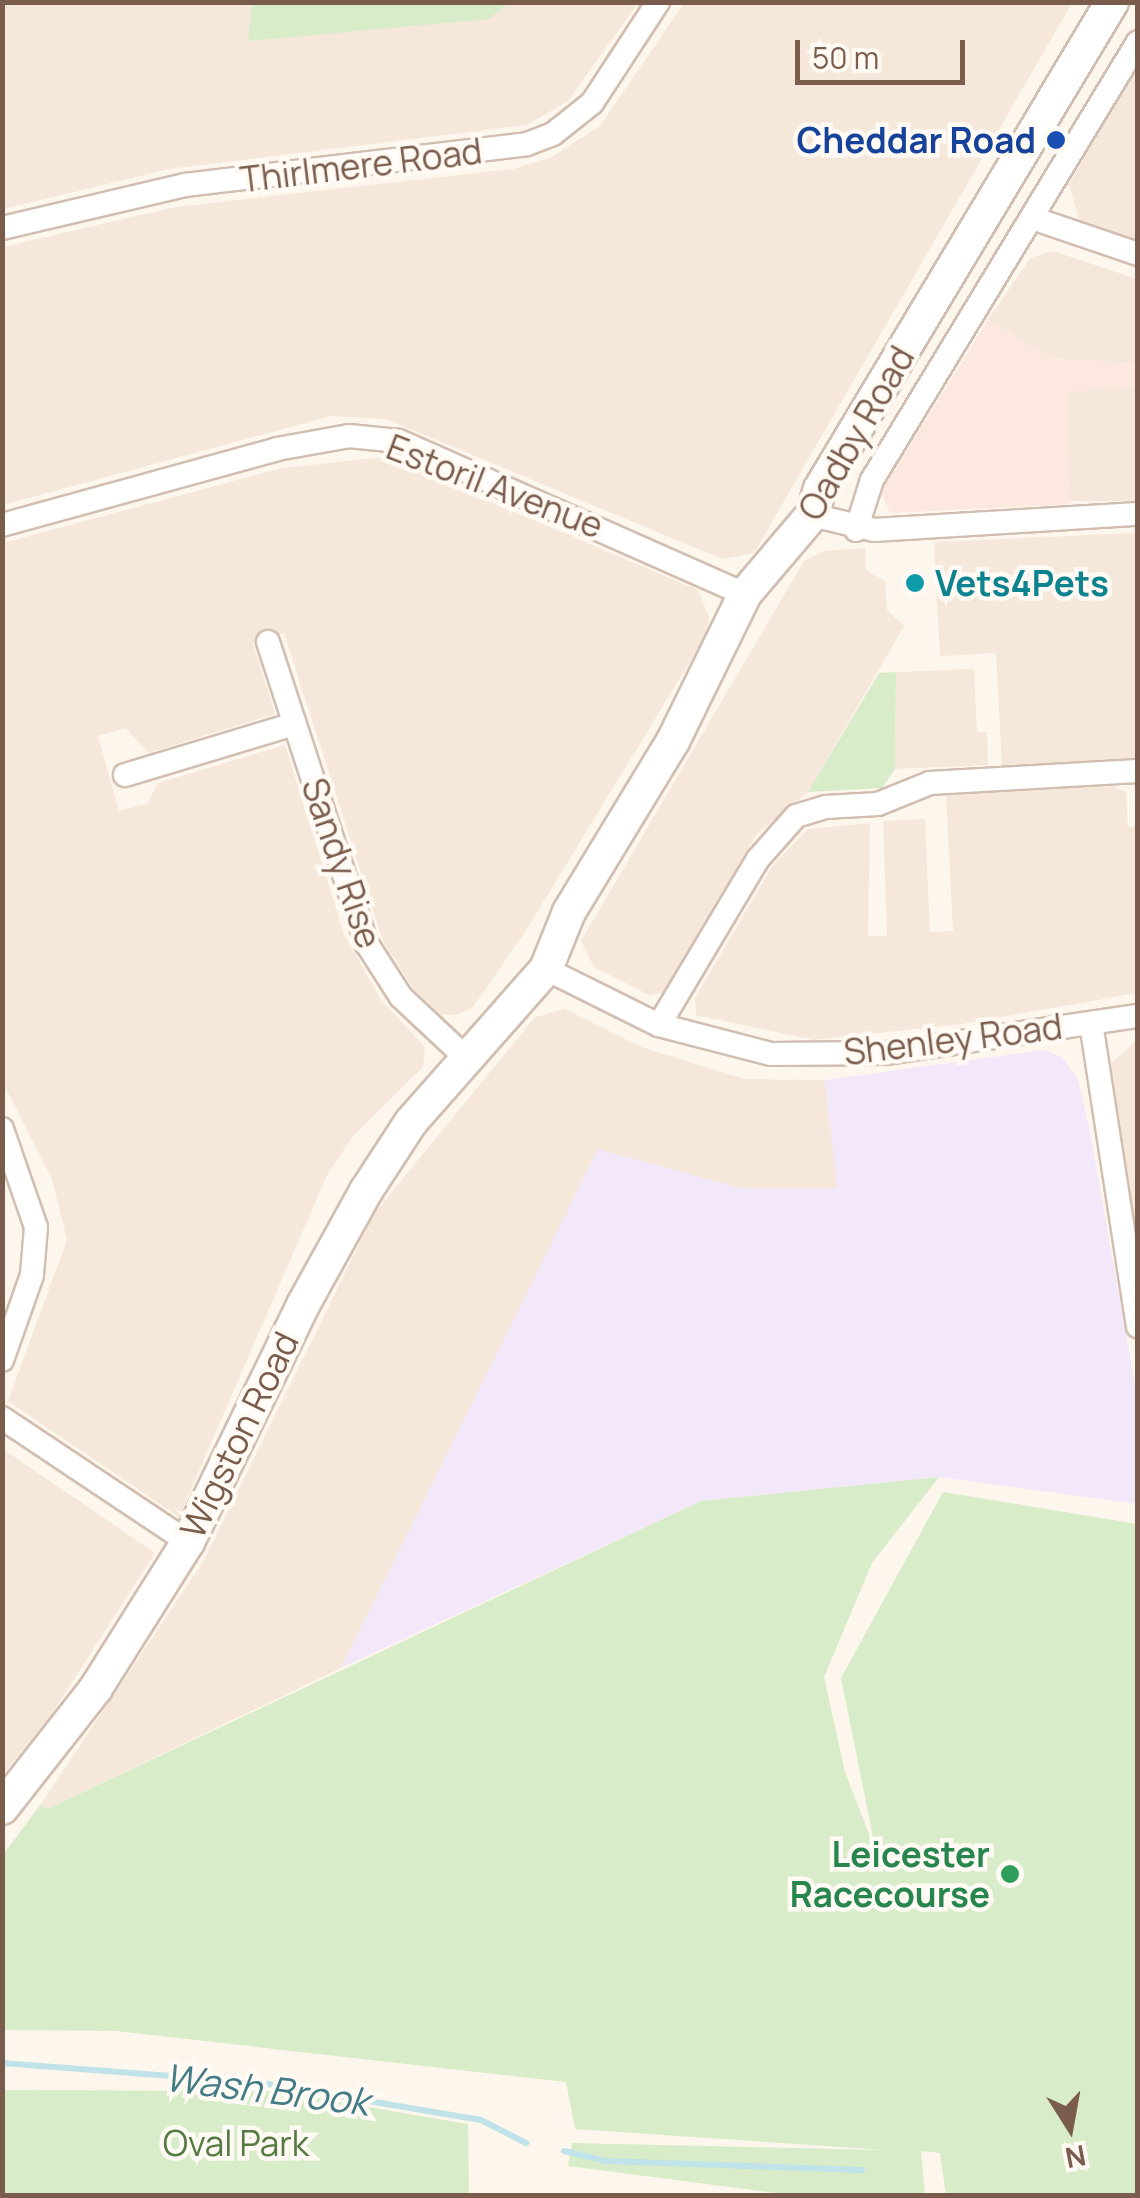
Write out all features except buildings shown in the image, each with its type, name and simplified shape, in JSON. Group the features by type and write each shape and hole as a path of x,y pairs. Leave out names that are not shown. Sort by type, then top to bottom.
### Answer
{"main road":[{"name":"Oadby Road","path":"464,1056 546,969 569,912 673,741 744,594 812,515 820,489 1112,2"},
{"name":"Wigston Road","path":"2,1808 96,1688 188,1542 302,1305 366,1191 464,1056"}],"street":[{"name":"Thirlmere Road","path":"2,228 185,186 528,144 553,134 592,103 658,2"},
{"name":"Oadby Road","path":"856,530 872,480 1138,42"},
{"path":"1032,218 1138,254"},
{"name":"Estoril Avenue","path":"2,525 277,449 349,436 399,442 744,594"},
{"path":"812,515 856,530 1138,514"},
{"name":"Sandy Rise","path":"268,642 367,944 401,997 464,1056"},
{"path":"125,774 294,724"},
{"path":"659,1025 758,859 796,816 826,807 878,804 930,783 1137,771 1138,790"},
{"name":"Shenley Road","path":"546,969 659,1025 740,1048 826,1054 886,1053 1138,1016"},
{"path":"1090,1023 1138,1326"},
{"path":"2,1129 36,1227 32,1275 2,1360"},
{"path":"2,1418 188,1542"}],"shaded area":[{"path":"2,3 252,3 249,41 509,3 638,3 568,101 527,125 169,169 3,209"},
{"path":"684,3 1072,3 754,553 722,559 386,419 331,416 3,505 3,247 176,207 513,169 550,158 600,126"},
{"path":"1137,67 1137,244 1080,223 1069,184"},
{"path":"1053,251 1137,279 1137,363 1052,359 988,320 1030,258"},
{"path":"988,320 1052,359 1137,363 1137,386 1066,392 1071,504 890,513 881,492"},
{"path":"1066,386 1137,386 1137,501 1066,501"},
{"path":"385,457 698,590 709,617 705,637 525,932 473,1007 457,1015 441,1015 415,991 383,941 284,633 253,643 275,714 148,753 126,728 98,736 119,811 147,804 158,783 285,745 344,934 381,1000 425,1047 423,1067 353,1136 327,1175 179,1517 8,1401 67,1240 52,1179 3,1083 3,543 282,468"},
{"path":"1137,533 1137,760 1002,765 996,653 940,656 934,542"},
{"path":"865,548 866,570 885,581 887,610 904,626 808,792 756,835 663,992 649,995 594,967 581,941 804,561 823,551"},
{"path":"974,669 977,732 987,732 988,765 895,769 896,672"},
{"path":"1113,786 1126,792 1128,827 1137,827 1137,993 961,1024 814,1040 696,1015 695,998 773,865 808,829 870,823 868,936 887,936 883,821 925,819 930,932 953,931 946,794"},
{"path":"565,1009 641,1047 744,1079 825,1080 838,1188 740,1188 598,1150 341,1668 47,1809 40,1805 203,1562 374,1214 535,1017"},
{"path":"1138,1040 1137,1244 1110,1064"},
{"path":"1044,1050 1062,1057 1078,1079 1090,1132 1137,1395 1137,1504 939,1477 701,1501 341,1668 598,1149 740,1188 837,1188 825,1080"},
{"path":"3,1449 155,1553 49,1718 3,1774"}],"green space":[{"path":"252,2 509,3 489,19 248,41"},
{"path":"896,672 895,769 882,788 808,792 879,673"},
{"path":"939,1477 872,1563 824,1677 845,1772 876,1852 841,1678 943,1492 1137,1524 1137,2195 946,2195 940,2153 921,2151 925,2195 791,2195 568,2166 572,2143 884,2150 575,2129 566,2082 116,2031 3,2030 3,1855 40,1805 47,1809 701,1501"},
{"name":"Oval Park","path":"3,2090 274,2091 468,2124 469,2195 3,2195"}],"waterway":[{"name":"Wash Brook","path":"2,2063 262,2083 481,2120 526,2143"},
{"name":"Wash Brook","path":"564,2151 606,2161 862,2170"}],"place":[{"name":"Cheddar Road","path":"1056,140"},
{"name":"Vets4Pets","path":"915,583"},
{"name":"Leicester Racecourse","path":"1010,1874"}]}
